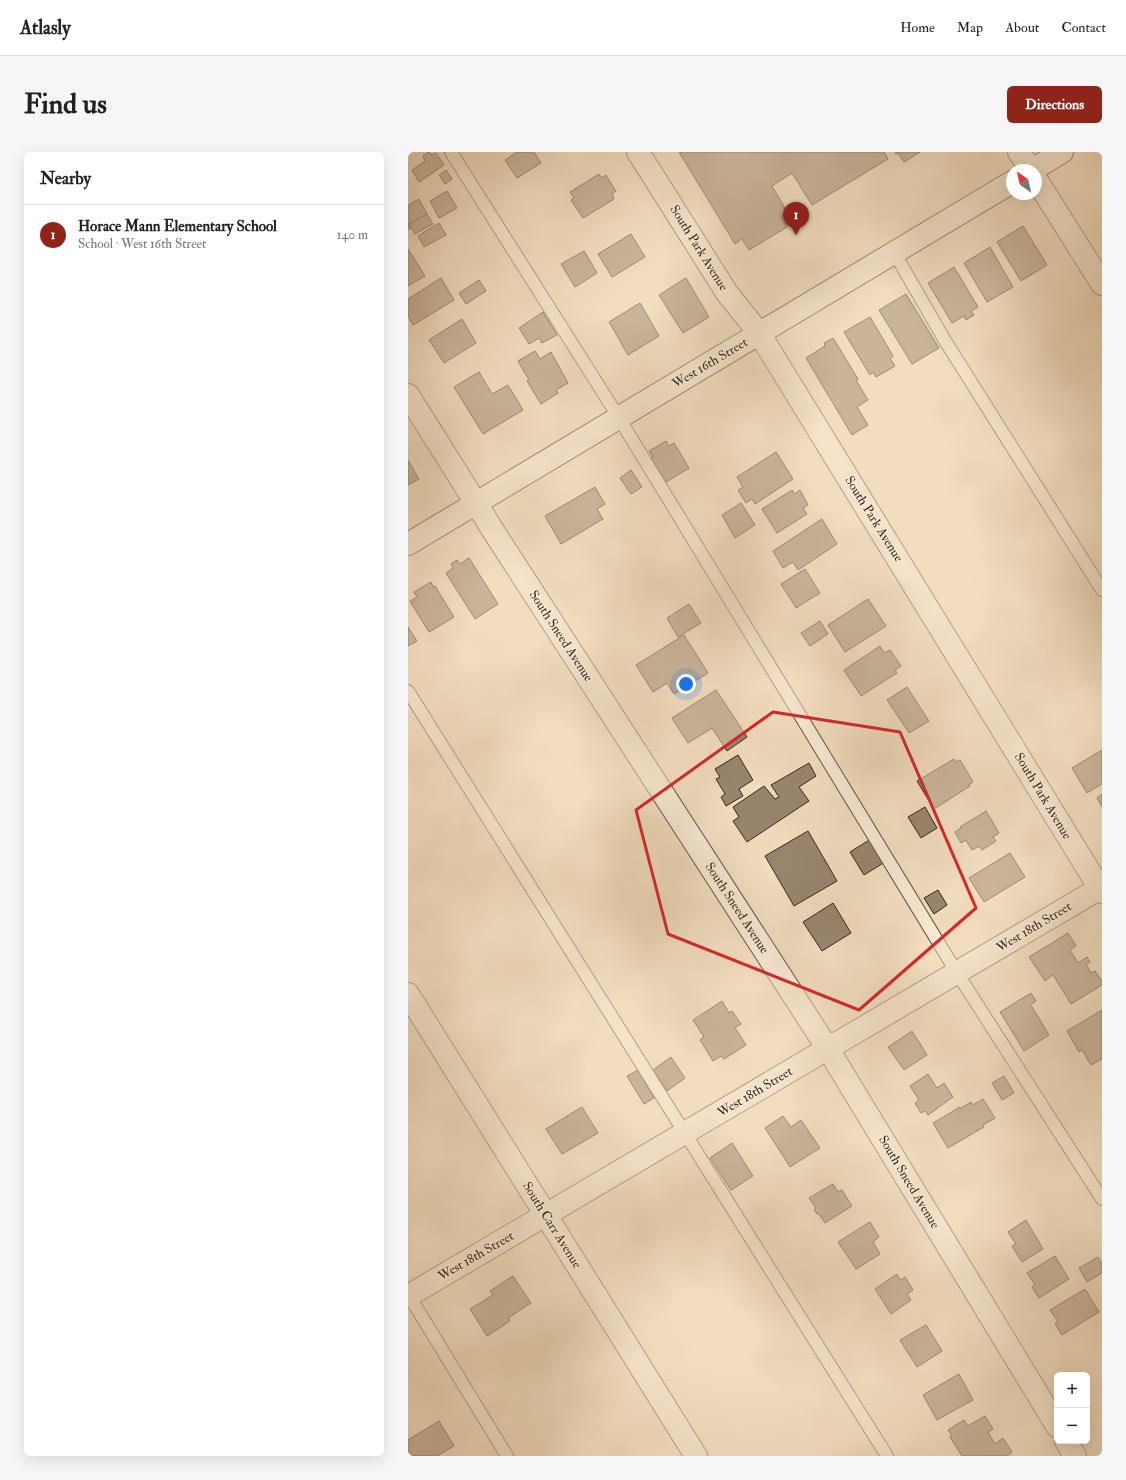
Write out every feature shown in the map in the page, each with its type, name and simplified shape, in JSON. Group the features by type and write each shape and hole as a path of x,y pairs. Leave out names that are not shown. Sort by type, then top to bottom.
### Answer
{"street":[{"name":"South Park Avenue","path":"638,152 727,293 759,333 1101,889"},
{"path":"1019,152 1027,164"},
{"path":"1041,164 1062,152"},
{"name":"West 16th Street","path":"408,544 1006,186"},
{"path":"1042,189 1102,284"},
{"name":"South Sneed Avenue","path":"408,395 476,504 828,1049 1054,1421"},
{"name":"West 18th Street","path":"408,1295 1101,889"},
{"name":"South Carr Avenue","path":"408,994 696,1456"},
{"path":"1068,1444 1075,1456"}],"lane":[{"path":"451,152 619,418 958,973 1102,1199"},
{"path":"894,252 944,339 1102,590"},
{"path":"408,691 887,1456"},
{"path":"408,1295 506,1456"}],"highlighted area":[{"path":"773,712 900,732 976,908 859,1010 668,934 636,810"}],"building":[{"path":"429,152 432,155 436,153 444,165 419,182 412,170 425,161 423,156"},
{"path":"517,152 534,152 541,163 517,178 505,160"},
{"path":"679,152 884,152 888,159 812,205 792,173 772,186 788,213 781,217 787,227 749,250 742,239 735,244"},
{"path":"895,152 920,152 904,162 898,153 896,154"},
{"path":"446,170 452,179 445,184 439,175"},
{"path":"599,174 601,178 606,175 616,191 612,194 614,199 583,218 571,200 574,198 570,192"},
{"path":"447,191 457,208 439,218 430,201"},
{"path":"419,199 427,214 409,224 411,228 408,230 408,205"},
{"path":"427,214 433,224 415,234 409,224"},
{"path":"439,223 446,235 424,247 418,236"},
{"path":"1023,226 1047,265 1021,281 997,242"},
{"path":"631,234 645,257 612,277 598,254"},
{"path":"990,247 1013,287 987,302 964,263"},
{"path":"408,249 425,276 408,286"},
{"path":"584,251 597,273 575,287 561,264"},
{"path":"954,267 978,307 971,311 974,315 966,320 964,316 952,323 928,283"},
{"path":"441,278 454,300 413,325 408,316 408,299"},
{"path":"686,278 709,317 683,333 659,295"},
{"path":"479,280 486,291 466,304 459,293"},
{"path":"906,294 939,348 912,364 879,310"},
{"path":"640,303 659,336 628,355 609,322"},
{"path":"543,312 557,335 542,343 539,338 529,344 519,328"},
{"path":"870,317 893,356 890,358 895,366 876,377 873,372 870,375 844,332"},
{"path":"462,319 476,343 444,363 429,340"},
{"path":"833,338 858,379 856,380 868,400 857,407 868,425 852,435 806,358 825,346 824,343"},
{"path":"535,351 540,359 551,352 568,383 556,390 558,393 541,404 527,381 529,380 518,361"},
{"path":"479,372 492,394 508,385 523,410 483,434 454,387"},
{"path":"666,441 669,446 674,443 689,468 666,482 651,458 653,457 649,451"},
{"path":"776,452 793,479 755,504 752,499 746,503 738,490 743,487 737,477"},
{"path":"408,460 419,479 408,485"},
{"path":"631,470 642,487 631,494 620,478"},
{"path":"595,487 605,504 597,509 603,519 561,544 545,516"},
{"path":"792,490 794,494 800,490 808,505 803,508 807,514 777,533 762,509"},
{"path":"741,503 755,525 735,538 722,515"},
{"path":"822,519 837,544 798,570 793,562 783,568 773,551"},
{"path":"469,558 498,604 475,619 446,573 453,568 451,564 457,560 460,564"},
{"path":"805,569 820,593 796,608 781,584"},
{"path":"431,582 454,617 429,632 410,601 417,597 414,592"},
{"path":"868,599 886,626 845,652 828,625"},
{"path":"689,604 701,623 678,637 667,618"},
{"path":"820,621 828,634 810,646 801,633"},
{"path":"408,627 417,641 408,646"},
{"path":"684,635 708,673 674,694 667,683 653,692 636,665"},
{"path":"880,646 884,653 890,650 901,666 895,670 897,673 861,696 844,670"},
{"path":"907,687 929,721 909,733 887,700"},
{"path":"716,690 747,737 727,751 712,728 688,743 672,718"},
{"path":"1102,750 1102,784 1087,793 1072,768"},
{"path":"738,755 753,780 739,789 743,796 726,806 721,797 725,794 716,779 720,777 715,769"},
{"path":"954,759 956,762 960,760 973,782 969,784 970,786 934,809 917,781"},
{"path":"809,763 816,776 799,787 809,801 747,842 733,821 739,817 733,807 764,786 775,799 779,797 771,785"},
{"path":"1102,794 1102,807 1097,798"},
{"path":"925,807 937,828 921,838 908,817"},
{"path":"986,811 999,833 993,837 996,841 982,850 980,846 972,850 966,840 961,843 955,832 961,828 960,827"},
{"path":"808,831 837,881 794,906 765,856"},
{"path":"871,839 885,862 864,875 850,852"},
{"path":"1010,853 1025,877 984,902 969,878"},
{"path":"938,890 947,905 934,914 924,898"},
{"path":"833,903 851,933 822,951 803,922"},
{"path":"1068,933 1076,946 1070,950 1078,963 1087,957 1090,962 1086,964 1091,973 1095,971 1102,981 1102,985 1071,1004 1053,975 1045,981 1029,957"},
{"path":"1031,993 1036,1001 1031,1005 1049,1035 1024,1051 1000,1012"},
{"path":"722,1001 729,1013 732,1011 741,1024 735,1028 746,1045 724,1059 721,1056 713,1061 700,1040 704,1037 693,1020"},
{"path":"1102,1010 1102,1059 1091,1065 1082,1050 1079,1052 1067,1031"},
{"path":"912,1031 927,1055 904,1070 888,1047"},
{"path":"671,1057 685,1078 667,1091 653,1070"},
{"path":"638,1070 654,1098 644,1104 627,1076"},
{"path":"928,1074 937,1088 944,1083 953,1097 928,1115 925,1111 921,1113 915,1103 919,1100 910,1086"},
{"path":"1004,1076 1014,1093 1002,1100 992,1083"},
{"path":"983,1099 995,1118 983,1125 984,1127 948,1148 933,1123 960,1107 961,1108 971,1102 973,1105"},
{"path":"582,1107 598,1133 562,1154 546,1129"},
{"path":"783,1116 791,1127 801,1120 820,1148 790,1167 765,1128"},
{"path":"732,1143 753,1176 731,1190 710,1158"},
{"path":"833,1184 838,1192 842,1190 852,1206 825,1223 814,1210 816,1208 809,1198"},
{"path":"1026,1220 1043,1249 1022,1262 1012,1246 1016,1244 1008,1232"},
{"path":"870,1222 879,1237 873,1242 880,1254 856,1269 838,1242"},
{"path":"1055,1256 1069,1279 1039,1298 1032,1287 1035,1285 1027,1273"},
{"path":"1098,1257 1102,1264 1102,1273 1087,1282 1079,1268"},
{"path":"897,1274 900,1280 905,1277 913,1290 907,1294 911,1300 891,1314 875,1289"},
{"path":"513,1276 531,1303 508,1318 510,1321 487,1336 470,1309 493,1295 490,1291"},
{"path":"1085,1289 1099,1312 1062,1335 1055,1324 1058,1322 1050,1310"},
{"path":"926,1325 942,1351 917,1367 900,1340"},
{"path":"959,1374 973,1400 937,1420 923,1395"},
{"path":"985,1416 993,1429 988,1432 995,1444 1003,1438 1012,1452 1007,1456 962,1456 950,1437 952,1436 948,1430 964,1420 968,1426"},
{"path":"439,1421 454,1446 437,1456 408,1456 408,1440"}],"place":[{"name":"Horace Mann Elementary School","path":"796,235"}]}
